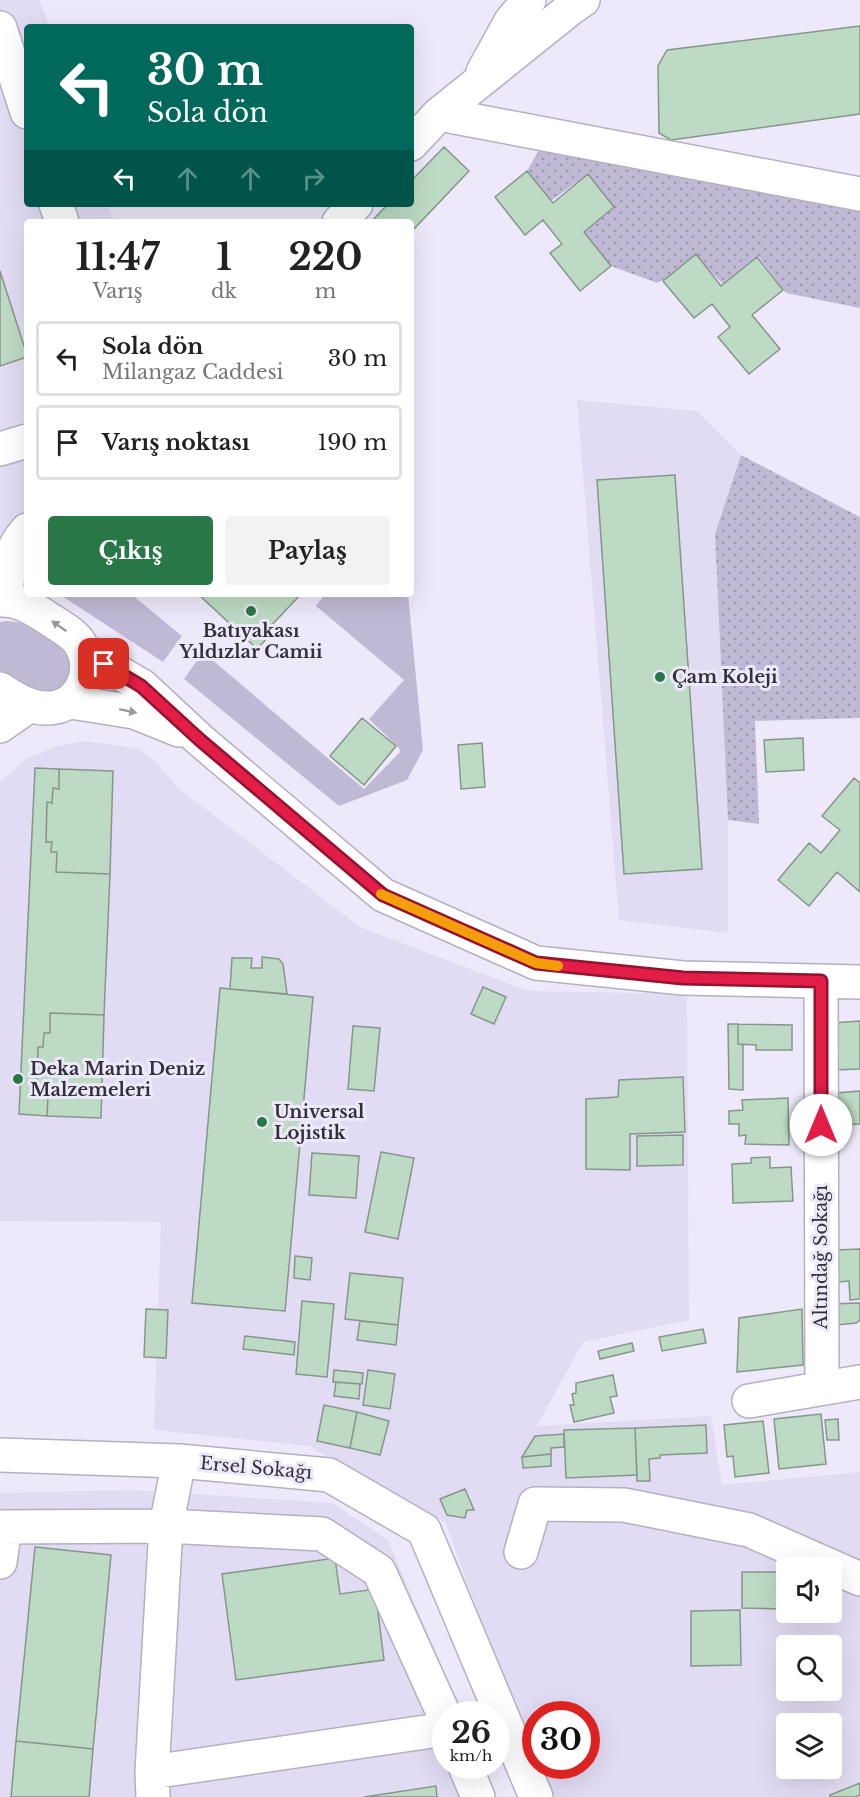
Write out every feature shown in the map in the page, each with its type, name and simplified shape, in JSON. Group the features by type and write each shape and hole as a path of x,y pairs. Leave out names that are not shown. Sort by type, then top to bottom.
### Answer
{"street":[{"path":"477,84 511,21 528,0"},
{"path":"414,141 440,114 584,0"},
{"path":"0,28 24,103"},
{"path":"440,114 860,194"},
{"path":"342,219 353,207"},
{"path":"0,449 24,442"},
{"path":"0,689 30,705 58,708 71,702 84,684 87,662 78,640 14,598 9,564 15,543 24,533"},
{"path":"84,652 141,686 200,740 383,895 536,963 683,978 860,982"},
{"path":"71,702 134,712 200,740"},
{"path":"0,726 30,705"},
{"name":"Altındağ Sokağı","path":"821,981 822,1388"},
{"path":"749,1401 860,1382"},
{"name":"Ersel Sokağı","path":"0,1455 179,1461 329,1475 424,1530 536,1797"},
{"path":"179,1461 166,1526 153,1785 432,1732"},
{"path":"521,1552 535,1504 624,1505 749,1530 860,1578"},
{"path":"0,1562 2,1527 166,1526 322,1534 379,1571 438,1701"},
{"path":"470,1779 478,1797"}],"shaded area":[{"path":"0,0 40,0 48,24 24,24 24,207 109,207 113,219 24,219 24,526 0,548"},
{"path":"543,143 860,212 860,308 786,293 759,257 723,284 699,260 657,283 611,266 584,232 614,207 588,174 551,201 527,171"},
{"name":"Çam Koleji","path":"577,400 697,411 741,455 715,534 728,820 728,933 619,920"},
{"path":"741,455 860,517 860,718 755,721 759,824 728,820 715,534"},
{"path":"64,597 135,597 182,636 163,662"},
{"path":"323,597 408,597 423,750 407,780 339,806 184,679 203,652 364,789 400,752 399,748 369,719 404,680 316,606"},
{"path":"0,622 27,625 48,636 71,661 76,671 59,699 0,676"},
{"path":"83,741 137,748 155,761 177,787 360,927 528,991 687,994 689,1320 583,1342 537,1426 711,1416 722,1485 860,1472 860,1797 549,1797 541,1779 600,1779 600,1701 522,1701 522,1736 446,1523 309,1446 154,1430 161,1222 0,1221 0,782 26,759 58,746"},
{"path":"132,1490 332,1503 388,1540 456,1701 432,1701 432,1779 488,1779 496,1797 0,1797 0,1493"}],"building":[{"path":"860,26 860,114 671,140 659,133 658,66 667,50"},
{"path":"444,147 469,171 414,229 414,219 374,219 385,207 414,207 414,178"},
{"path":"527,171 553,203 588,174 614,207 584,232 611,266 580,291 550,253 562,244 543,220 525,235 495,197"},
{"path":"696,254 721,286 757,257 783,290 752,315 780,349 749,374 718,337 730,327 712,304 694,318 663,281"},
{"path":"0,271 24,346 24,358 0,366"},
{"path":"675,475 702,869 624,874 597,480"},
{"name":"Batıyakası Yıldızlar Camii","path":"201,597 298,597 270,627 274,631 257,649"},
{"path":"362,718 396,746 364,785 330,756"},
{"path":"803,738 804,770 766,772 764,740"},
{"path":"482,743 485,787 461,789 458,745"},
{"path":"35,768 59,769 59,789 53,788 52,803 47,802 46,842 52,842 51,852 57,852 56,872 110,874 104,1015 50,1013 50,1033 44,1033 43,1047 38,1047 37,1086 42,1086 42,1097 48,1097 47,1116 19,1114"},
{"path":"59,769 113,771 110,874 56,872 57,852 51,852 52,842 46,842 47,802 52,803 53,788 59,789"},
{"path":"854,778 860,783 860,892 837,872 809,906 778,880 809,843 821,853 840,830 822,816"},
{"path":"262,957 279,959 283,964 287,994 230,989 232,958 252,958 251,968 262,968"},
{"path":"483,987 506,997 494,1024 471,1014"},
{"path":"220,988 313,997 285,1311 192,1303"},
{"path":"50,1013 104,1015 101,1118 47,1116 48,1097 42,1097 42,1086 37,1086 38,1047 43,1047 44,1033 50,1033"},
{"path":"860,1021 860,1069 834,1070 832,1023"},
{"path":"728,1024 738,1024 738,1044 743,1045 743,1090 729,1089"},
{"path":"738,1024 792,1025 792,1050 756,1050 756,1045 738,1044"},
{"path":"353,1026 380,1028 374,1091 348,1089"},
{"path":"683,1077 685,1132 630,1134 630,1170 586,1169 586,1099 618,1097 619,1080"},
{"path":"860,1091 860,1124 839,1125 836,1093"},
{"path":"788,1098 789,1145 745,1144 746,1135 739,1136 739,1124 729,1124 729,1111 743,1110 742,1100"},
{"path":"683,1135 683,1165 637,1166 637,1136"},
{"path":"381,1152 414,1158 398,1239 365,1232"},
{"path":"312,1153 359,1156 356,1198 309,1195"},
{"path":"770,1157 770,1168 791,1167 793,1201 733,1203 732,1164 751,1163 751,1158"},
{"path":"860,1249 860,1299 850,1300 849,1281 838,1282 836,1250"},
{"path":"295,1256 312,1258 310,1280 294,1278"},
{"path":"350,1273 403,1278 398,1325 345,1319"},
{"path":"302,1301 334,1304 327,1377 296,1374"},
{"path":"860,1303 860,1320 856,1323 837,1325 826,1304"},
{"path":"146,1309 168,1310 166,1358 144,1357"},
{"path":"802,1309 803,1365 737,1372 739,1318"},
{"path":"360,1321 398,1325 396,1345 357,1340"},
{"path":"703,1329 706,1343 662,1351 659,1337"},
{"path":"245,1336 295,1342 294,1355 243,1349"},
{"path":"632,1343 634,1351 600,1359 598,1351"},
{"path":"334,1370 363,1373 362,1384 333,1382"},
{"path":"368,1370 395,1374 390,1409 363,1405"},
{"path":"613,1375 617,1396 610,1397 614,1413 574,1422 570,1405 574,1405 572,1394 576,1393 576,1383"},
{"path":"336,1382 360,1384 359,1399 334,1396"},
{"path":"324,1405 357,1412 350,1448 317,1441"},
{"path":"357,1412 389,1421 380,1455 350,1448"},
{"path":"821,1414 826,1464 779,1469 774,1419"},
{"path":"838,1419 839,1440 827,1440 825,1420"},
{"path":"763,1421 769,1473 735,1477 733,1456 727,1457 724,1425"},
{"path":"706,1425 707,1453 660,1455 660,1458 649,1459 650,1481 637,1481 635,1428"},
{"path":"635,1428 637,1475 566,1478 564,1430"},
{"path":"564,1434 564,1447 551,1448 551,1454 522,1457 535,1436"},
{"path":"551,1454 551,1466 523,1468 522,1457"},
{"path":"465,1489 474,1510 467,1510 465,1518 447,1515 440,1499"},
{"path":"35,1547 111,1555 93,1749 16,1741"},
{"path":"335,1558 340,1594 375,1589 384,1660 236,1680 222,1574"},
{"path":"742,1572 776,1572 776,1609 742,1608"},
{"path":"740,1610 741,1665 691,1666 691,1611"},
{"path":"16,1741 93,1749 89,1797 11,1797"},
{"path":"860,1783 860,1795 830,1797 830,1795"},
{"path":"436,1786 437,1797 364,1797"}],"slow traffic":[{"path":"381,894 536,963 558,966"}],"place":[{"name":"Batıyakası Yıldızlar Camii","path":"251,611"},
{"name":"Çam Koleji","path":"660,677"},
{"name":"Deka Marin Deniz Malzemeleri","path":"18,1079"},
{"name":"Universal Lojistik","path":"262,1122"}],"route":[{"path":"104,664 141,686 200,740 383,895 536,963 683,978 821,981 821,1125"}]}
